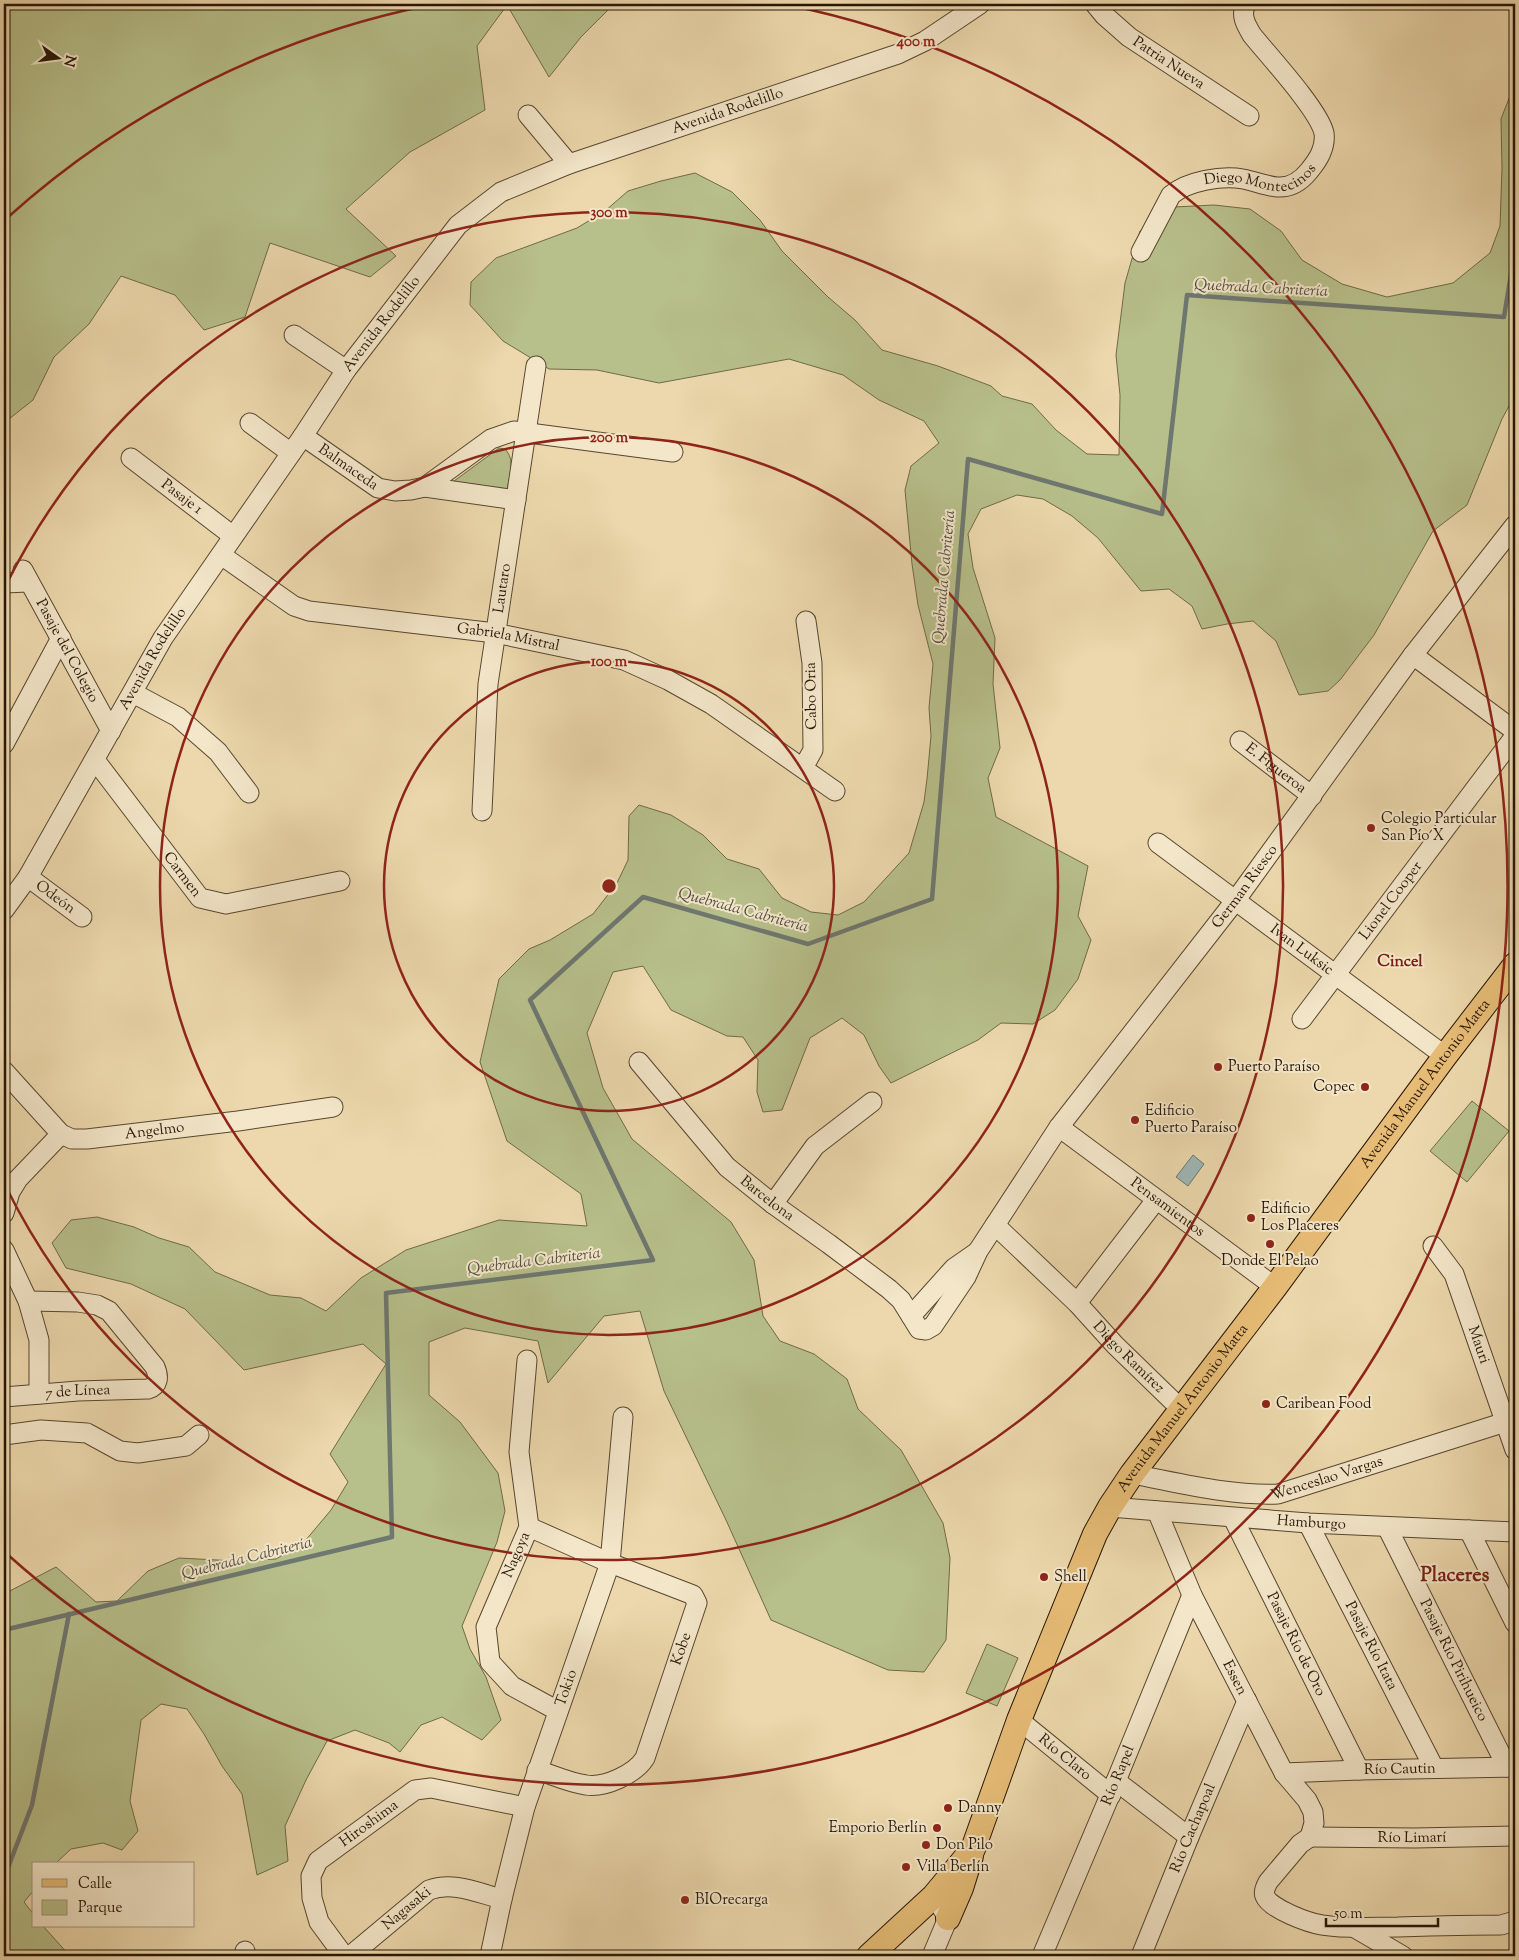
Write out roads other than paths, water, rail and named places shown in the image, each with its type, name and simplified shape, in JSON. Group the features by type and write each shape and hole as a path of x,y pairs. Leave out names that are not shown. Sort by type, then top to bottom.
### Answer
{"main road":[{"name":"Avenida Manuel Antonio Matta","path":"878,1953 934,1896 972,1849 1019,1720 1095,1534 1110,1507 1132,1474 1275,1287 1445,1056 1515,965"},
{"path":"948,1918 961,1888 972,1849"}],"street":[{"name":"Avenida Rodelillo","path":"4,910 28,877 163,638 303,436 346,370 458,225 501,192 569,164 898,54 925,41 976,4"},
{"name":"Patria Nueva","path":"1095,4 1104,15 1129,37 1249,116"},
{"name":"Diego Montecinos","path":"1141,252 1171,194 1178,189 1186,185 1226,178 1241,179 1276,187 1289,186 1302,180 1320,157 1324,145 1324,134 1317,116 1252,35 1244,22 1242,10 1246,4"},
{"path":"528,115 569,164"},
{"path":"294,334 346,370"},
{"name":"Lautaro","path":"482,811 486,702 536,366"},
{"path":"250,423 292,452"},
{"name":"Balmaceda","path":"425,487 491,439 514,431 673,452"},
{"name":"Balmaceda","path":"303,436 378,488 395,491 425,487 516,500"},
{"name":"Pasaje 1","path":"131,458 233,536"},
{"name":"German Riesco","path":"911,1316 919,1329 926,1330 933,1326 966,1276 978,1251 1059,1127 1235,901 1413,655 1515,524"},
{"name":"Gabriela Mistral","path":"220,555 294,606 309,611 495,633 624,660 668,680 711,704 835,791"},
{"name":"Pasaje del Colegio","path":"4,583 26,576 111,731"},
{"name":"Cabo Oria","path":"803,768 813,750 812,663 806,621"},
{"path":"4,744 61,638"},
{"path":"1413,655 1515,731"},
{"path":"133,693 178,717 198,734 218,752 249,793"},
{"name":"Lionel Cooper","path":"1302,1018 1515,736"},
{"name":"E. Figueroa","path":"1240,740 1312,796"},
{"name":"Carmen","path":"94,760 200,898 226,904 340,881"},
{"name":"Ivan Luksic","path":"1158,843 1445,1056"},
{"name":"Odeón","path":"28,877 82,917"},
{"name":"Barcelona","path":"639,1062 727,1167 773,1204 889,1288 901,1300 911,1316"},
{"path":"4,1071 61,1134 18,1179 10,1192 4,1212"},
{"path":"773,1204 815,1146 872,1102"},
{"name":"Angelmo","path":"61,1134 72,1139 88,1139 334,1107"},
{"name":"Pensamientos","path":"1059,1127 1275,1287"},
{"path":"1077,1302 1156,1200"},
{"name":"Diego Ramírez","path":"995,1225 1077,1302 1115,1345 1182,1410"},
{"name":"Mauri","path":"1433,1246 1454,1274 1510,1421 1515,1450"},
{"path":"4,1250 28,1301 39,1340 39,1394"},
{"name":"7 de Línea","path":"4,1397 152,1388 158,1381 159,1375 155,1367 109,1311 97,1305 78,1302 28,1301"},
{"name":"Nagoya","path":"526,1360 518,1452 529,1527 486,1627 490,1662 512,1686 558,1711"},
{"name":"Tokio","path":"490,1956 525,1807 610,1564 623,1417"},
{"name":"Wenceslao Vargas","path":"1132,1474 1222,1491 1278,1494 1510,1421"},
{"path":"4,1436 41,1430 87,1433 120,1451 138,1453 186,1446 199,1435"},
{"name":"Hamburgo","path":"1110,1507 1308,1523 1515,1532"},
{"name":"Essen","path":"1157,1511 1192,1595 1284,1774 1307,1800 1313,1812 1314,1823 1310,1837"},
{"name":"Pasaje Río de Oro","path":"1233,1518 1358,1770"},
{"name":"Pasaje Río Itata","path":"1308,1523 1434,1768"},
{"name":"Kobe","path":"529,1527 610,1564 688,1593 696,1600 696,1608 645,1758 635,1770 618,1778 595,1785 584,1785 537,1770"},
{"name":"Pasaje Río Pirihueico","path":"1387,1527 1511,1767"},
{"path":"1469,1530 1515,1622"},
{"name":"Río Rapel","path":"1042,1956 1114,1788 1192,1595"},
{"name":"Río Cachapoal","path":"1140,1956 1247,1701"},
{"name":"Río Claro","path":"1019,1720 1114,1788 1189,1837"},
{"name":"Río Cautin","path":"1284,1774 1358,1770 1511,1767"},
{"name":"Hiroshima","path":"344,1956 319,1922 312,1898 311,1876 318,1861 415,1790 431,1788 525,1807"},
{"name":"Río Limarí","path":"1310,1837 1415,1838 1515,1836"},
{"path":"1310,1837 1300,1844 1268,1882 1265,1889 1265,1896 1280,1909 1298,1918 1320,1925 1354,1928 1501,1925 1515,1921"},
{"name":"Nagasaki","path":"350,1956 429,1890 452,1886 502,1899"},
{"path":"932,1956 948,1918 934,1896"},
{"path":"1354,1928 1403,1956"}],"water":[{"path":"1193,1155 1204,1164 1188,1186 1176,1177"}],"waterway":[{"name":"Quebrada Cabritería","path":"4,1630 392,1537 386,1293 653,1260 530,1000 643,897 808,944 932,899 968,459 1162,514 1187,295 1504,317 1515,250"},
{"path":"4,1878 32,1805 69,1614"}],"place":[{"name":"Colegio Particular San Pío X","path":"1371,828"},
{"name":"Puerto Paraíso","path":"1218,1067"},
{"name":"Copec","path":"1365,1087"},
{"name":"Edificio Puerto Paraíso","path":"1135,1120"},
{"name":"Edificio Los Placeres","path":"1251,1218"},
{"name":"Donde El Pelao","path":"1270,1244"},
{"name":"Caribean Food","path":"1266,1404"},
{"name":"Shell","path":"1044,1577"},
{"name":"Danny","path":"948,1808"},
{"name":"Emporio Berlín","path":"937,1828"},
{"name":"Don Pilo","path":"926,1845"},
{"name":"Villa Berlín","path":"906,1867"},
{"name":"BIOrecarga","path":"685,1900"}],"district":[{"name":"Cincel","path":"1400,962"},
{"name":"Placeres","path":"1455,1576"}]}
